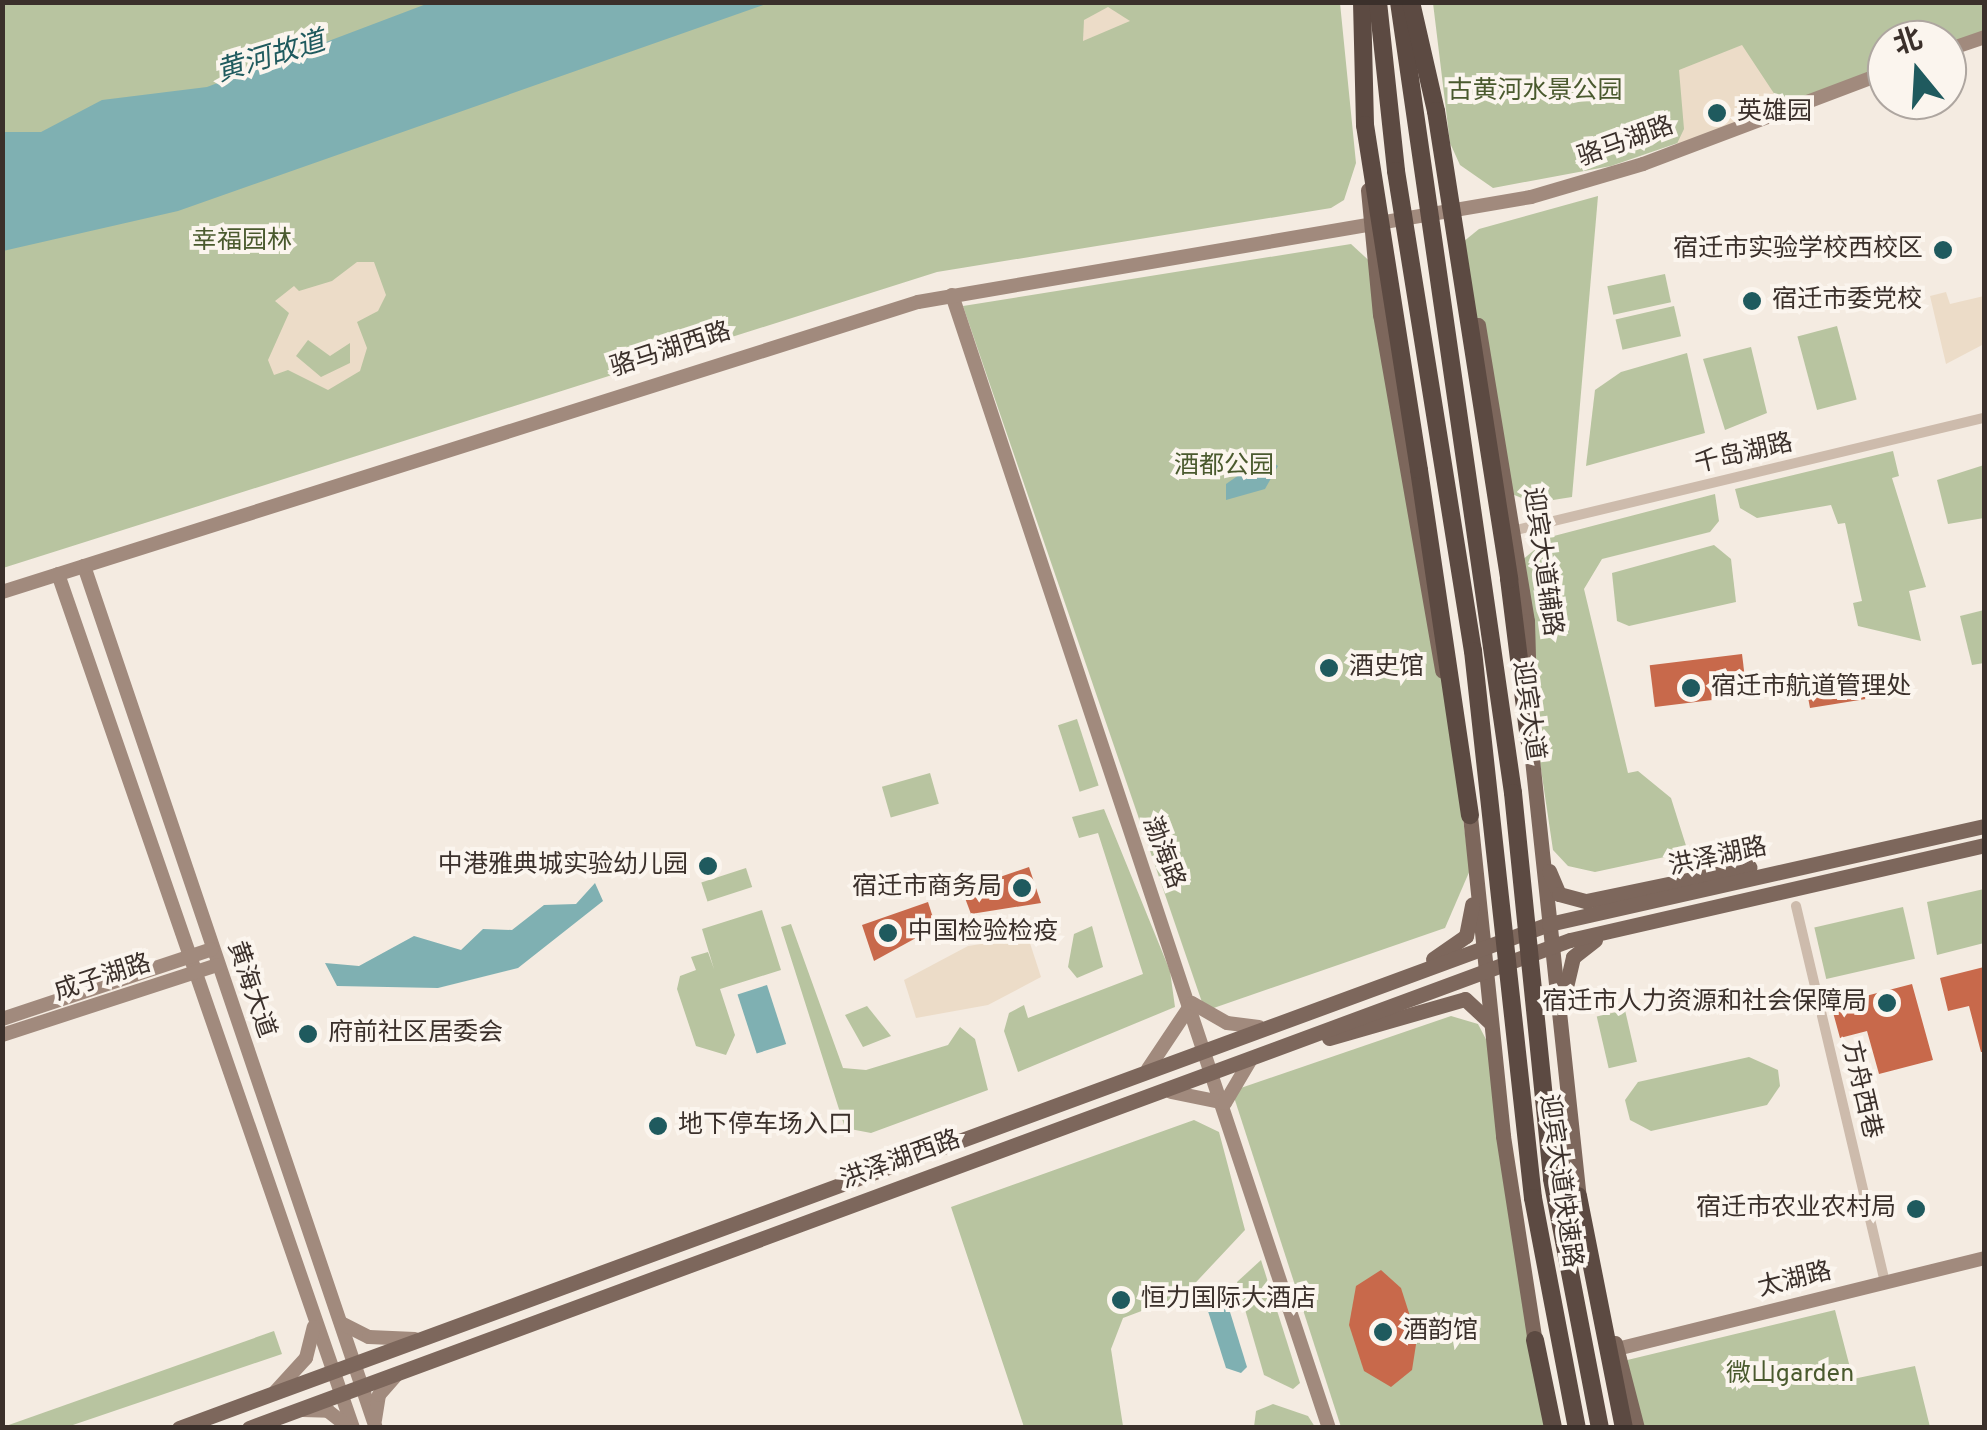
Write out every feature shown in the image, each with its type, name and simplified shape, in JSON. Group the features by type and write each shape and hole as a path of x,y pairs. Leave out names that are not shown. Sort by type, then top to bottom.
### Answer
{"highway":[{"path":"1359,2 1365,125 1470,815"},
{"name":"迎宾大道","path":"1378,2 1507,939"},
{"name":"迎宾大道","path":"1399,2 1513,794 1552,1179 1600,1428"},
{"path":"1413,2 1436,111 1509,579 1529,740"},
{"name":"迎宾大道快速路","path":"1507,939 1533,1198 1577,1428"},
{"path":"1578,1196 1624,1428"},
{"path":"1535,1340 1553,1428"}],"main road":[{"path":"1359,2 1371,224 1431,628 1470,815 1491,1025 1544,1428"},
{"name":"迎宾大道辅路","path":"1413,2 1440,174 1452,212 1527,621 1529,740 1578,1196 1637,1428"},
{"path":"1532,770 1552,885 1574,901 1902,844"},
{"path":"1346,994 1434,959 1466,936 1472,913 1470,815"},
{"name":"洪泽湖路","path":"1467,954 1548,924 1984,826"},
{"name":"洪泽湖路","path":"1570,940 1984,845"},
{"path":"1562,1073 1562,1002 1573,958 1594,940 1692,913"},
{"name":"洪泽湖西路","path":"252,1426 1570,940"},
{"name":"洪泽湖西路","path":"179,1428 1346,994 1467,954"},
{"path":"1286,1046 1465,999 1483,1008 1491,1025"},
{"path":"425,1338 429,1350 440,1358"},
{"path":"249,1402 262,1409 252,1426"}],"street":[{"name":"骆马湖路","path":"1371,224 1452,212 1643,164 1867,80"},
{"path":"1440,174 1463,199 1482,201 1643,164"},
{"name":"骆马湖西路","path":"2,592 742,352 952,294 1371,224"},
{"name":"渤海路","path":"952,294 1215,1072 1329,1428"},
{"name":"千岛湖路","path":"1512,531 1984,418"},
{"name":"黄海大道","path":"84,566 375,1427"},
{"name":"黄海大道","path":"58,574 351,1428"},
{"name":"方舟西巷","path":"1796,906 1885,1282"},
{"name":"成子湖路","path":"2,1019 212,949"},
{"name":"成子湖路","path":"2,1036 218,964"},
{"path":"1148,1069 1192,1003 1226,1023 1259,1027"},
{"path":"1157,1094 1199,1092 1224,1103 1251,1058"},
{"name":"太湖路","path":"1616,1349 1984,1258"},
{"path":"338,1318 358,1334 425,1338"},
{"path":"274,1393 306,1358 314,1321"},
{"path":"375,1427 376,1401 397,1374"},
{"path":"297,1410 328,1411 351,1428"}],"green space":[{"name":"幸福园林","path":"2,3 1340,3 1356,163 1344,200 1331,208 937,272 3,568"},
{"name":"古黄河水景公园","path":"1433,3 1984,3 1984,37 1967,43 1967,20 1867,20 1867,78 1611,166 1493,188 1460,165 1450,143"},
{"path":"1598,196 1572,497 1534,503 1507,492 1463,242 1479,229"},
{"name":"酒都公园","path":"1351,244 1389,279 1470,870 1445,928 1205,1011 963,306"},
{"path":"1665,274 1671,302 1613,315 1607,286"},
{"path":"1674,306 1681,336 1623,350 1616,319"},
{"path":"1837,326 1857,399 1817,410 1797,337"},
{"path":"1751,347 1767,413 1725,430 1703,359"},
{"path":"1687,353 1705,433 1586,466 1595,390 1621,372"},
{"path":"1893,451 1899,476 1892,478 1926,587 1909,591 1921,641 1858,626 1853,603 1862,601 1845,523 1838,524 1831,505 1757,518 1740,508 1735,489"},
{"path":"1984,465 1984,518 1948,524 1937,480"},
{"path":"1715,494 1719,521 1710,532 1602,559 1584,589 1628,773 1638,771 1671,798 1688,852 1595,872 1568,866 1553,850 1514,588 1521,561 1550,537"},
{"path":"1714,545 1731,559 1736,602 1629,626 1617,621 1612,573"},
{"path":"1984,610 1984,663 1972,665 1960,616"},
{"path":"1077,719 1099,786 1080,792 1058,725"},
{"path":"930,773 939,804 891,818 882,787"},
{"path":"1104,809 1170,971 1175,1007 1018,1072 1004,1031 1009,1013 1024,1005 1028,1018 1143,974 1098,833 1079,838 1072,817"},
{"path":"746,868 752,887 707,902 701,883"},
{"path":"1984,889 1984,943 1937,955 1927,902"},
{"path":"1903,907 1915,959 1826,979 1814,927"},
{"path":"762,910 781,970 720,989 735,1035 726,1055 696,1046 677,989 680,976 696,970 691,957 708,952 714,969 702,929"},
{"path":"791,924 843,1068 866,1070 948,1045 960,1027 975,1039 988,1090 871,1133 845,1128 781,927"},
{"path":"1092,926 1103,967 1077,978 1068,967 1074,934"},
{"path":"867,1006 891,1036 863,1047 845,1015"},
{"path":"1625,1010 1637,1062 1609,1068 1597,1017"},
{"path":"1451,1016 1478,1024 1490,1047 1549,1427 1341,1427 1232,1091"},
{"path":"1749,1057 1778,1070 1780,1086 1767,1105 1651,1131 1630,1120 1625,1100 1638,1082"},
{"path":"1194,1120 1219,1132 1245,1230 1184,1295 1123,1318 1111,1349 1123,1426 1024,1427 951,1207"},
{"path":"1261,1260 1300,1383 1293,1389 1264,1375 1237,1282"},
{"name":"微山garden","path":"1835,1310 1853,1379 1915,1366 1930,1427 1634,1427 1619,1362"},
{"path":"274,1331 282,1354 67,1427 3,1427"},
{"path":"1273,1404 1308,1416 1315,1427 1254,1427 1256,1411"}],"shaded area":[{"path":"1108,7 1130,21 1083,41 1084,20"},
{"path":"1742,45 1777,98 1792,107 1673,152 1684,129 1679,70"},
{"path":"357,262 374,262 386,295 378,311 357,322 367,348 360,371 328,390 288,370 274,375 268,360 289,313 275,301 294,286 299,291 332,281","holes":["308,340 330,356 350,343 350,363 321,377 296,356"]},
{"path":"1946,292 1950,304 1984,296 1984,344 1946,364 1930,296"},
{"path":"1028,937 1041,977 988,1005 916,1018 904,980 968,946"}],"water":[{"path":"429,3 769,3 178,211 3,251 3,132 41,132 102,100 207,87"},
{"path":"1265,457 1278,466 1265,489 1226,500 1226,484"},
{"path":"595,883 603,901 518,968 438,988 337,986 325,963 359,966 414,936 461,950 483,929 512,930 544,905 576,904"},
{"path":"767,985 786,1044 757,1054 738,995"},
{"path":"1216,1298 1226,1299 1247,1367 1241,1373 1226,1368 1207,1308"}],"building":[{"path":"1742,654 1747,696 1655,707 1650,665"},
{"path":"1876,676 1880,692 1872,698 1810,708 1807,692 1825,681"},
{"path":"1029,867 1041,903 971,914 962,890"},
{"path":"928,902 936,927 874,961 862,925"},
{"path":"1984,967 1981,1052 1969,1006 1948,1011 1940,978"},
{"path":"1912,984 1933,1060 1879,1074 1867,1031 1840,1038 1831,1005"},
{"name":"酒韵馆","path":"1381,1270 1401,1288 1417,1338 1412,1370 1391,1387 1364,1371 1349,1325 1356,1286"}],"place":[{"name":"英雄园","path":"1717,113"},
{"name":"宿迁市实验学校西校区","path":"1943,250"},
{"name":"宿迁市委党校","path":"1752,301"},
{"name":"酒史馆","path":"1329,668"},
{"name":"宿迁市航道管理处","path":"1691,688"},
{"name":"中港雅典城实验幼儿园","path":"708,866"},
{"name":"宿迁市商务局","path":"1022,888"},
{"name":"中国检验检疫","path":"888,933"},
{"name":"宿迁市人力资源和社会保障局","path":"1887,1003"},
{"name":"府前社区居委会","path":"308,1034"},
{"name":"地下停车场入口","path":"658,1126"},
{"name":"宿迁市农业农村局","path":"1916,1209"},
{"name":"恒力国际大酒店","path":"1121,1300"},
{"name":"酒韵馆","path":"1383,1332"}],"water label":[{"name":"黄河故道","path":"271,58"}]}
